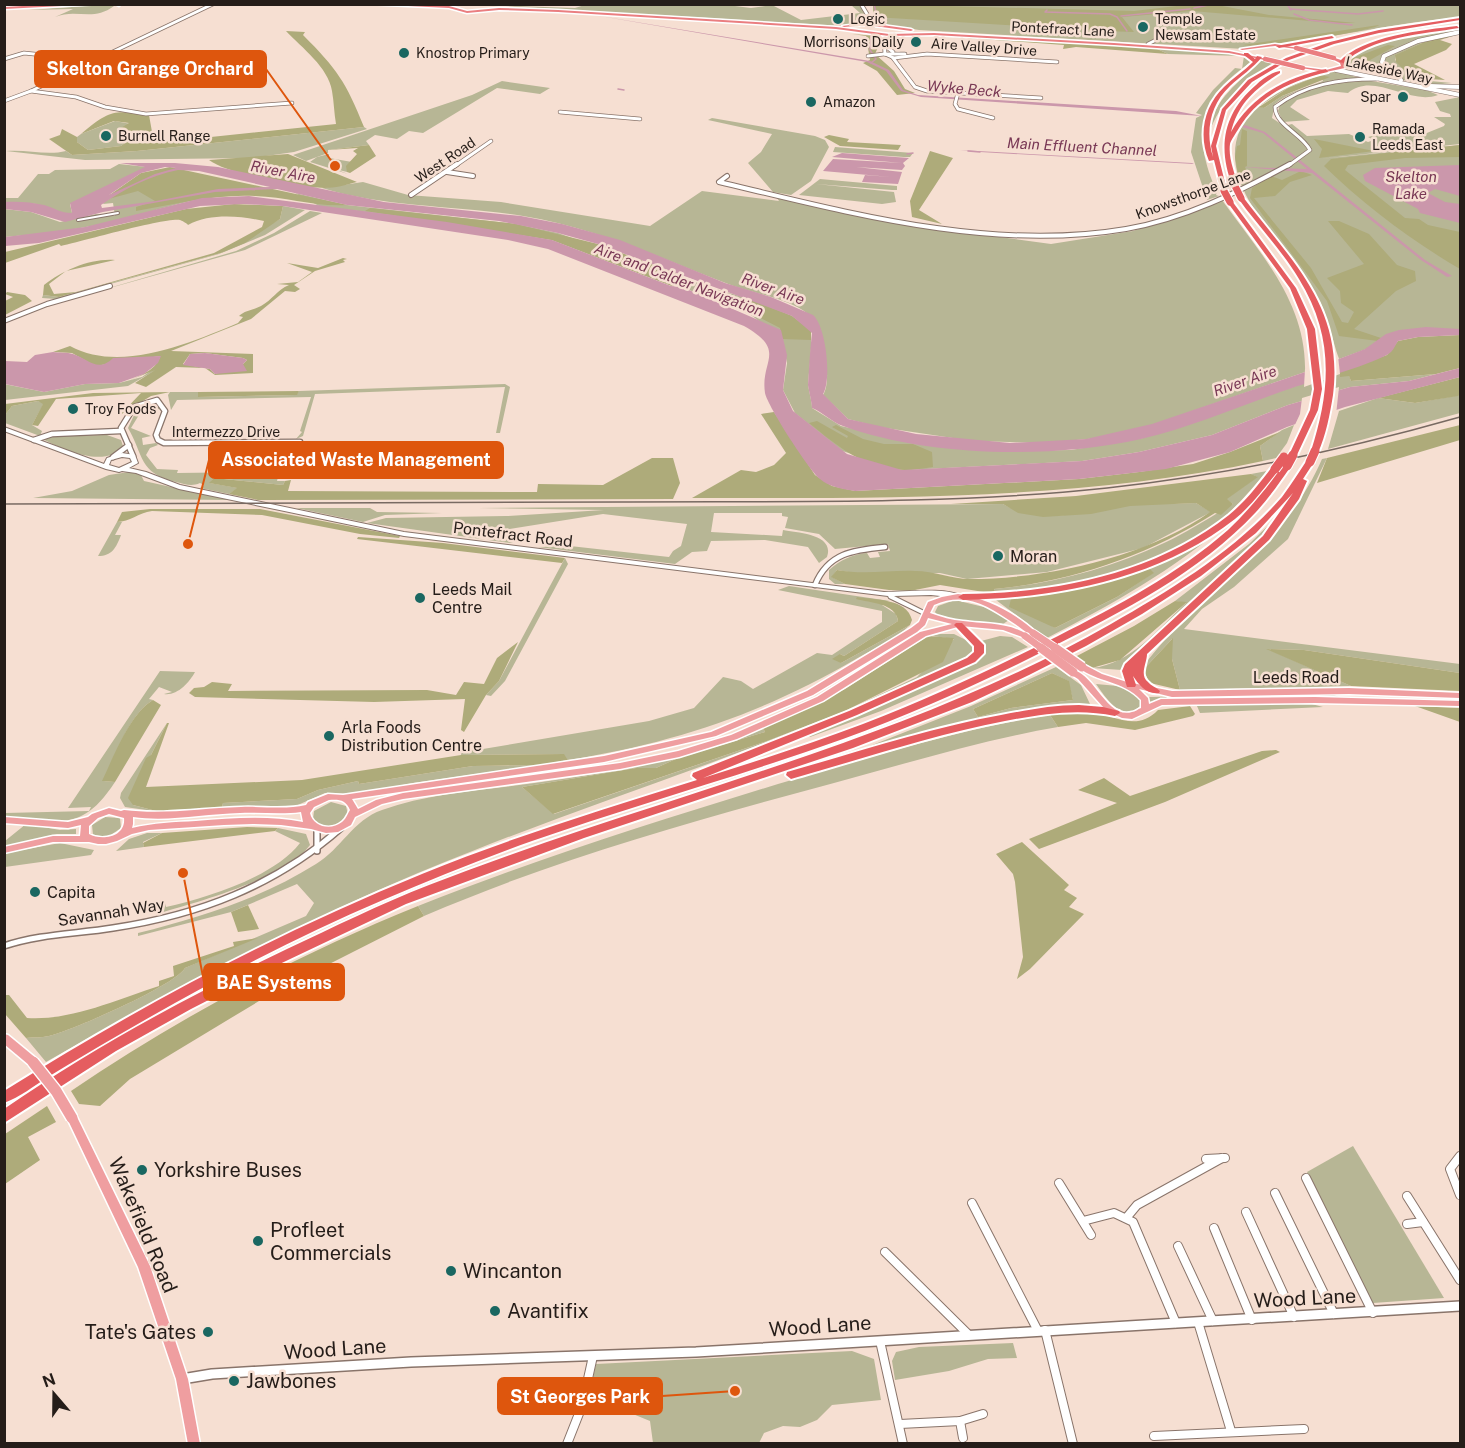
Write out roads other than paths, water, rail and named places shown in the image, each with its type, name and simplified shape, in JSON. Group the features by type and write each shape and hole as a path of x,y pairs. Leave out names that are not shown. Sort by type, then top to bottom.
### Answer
{"highway":[{"path":"5,6 80,4"},
{"path":"5,6 29,9 99,4"},
{"path":"369,4 458,9 467,12 483,10 616,15 851,30 859,25"},
{"path":"412,4 462,4"},
{"path":"458,9 462,4"},
{"path":"483,10 487,5 859,25"},
{"path":"1279,46 1392,26 1461,21"},
{"path":"1226,149 1237,125 1258,101 1294,81 1343,68 1342,62 1348,54 1461,21"},
{"path":"1132,685 1128,668 1266,538 1295,499 1326,421 1332,379 1329,343 1324,324 1303,279 1241,198 1227,163 1226,135 1237,106 1250,91 1280,70 1327,51 1364,39 1461,21"},
{"path":"1214,166 1215,130 1221,114 1242,87 1256,76 1297,56 1337,42 1384,30 1461,21"},
{"name":"Pontefract Lane","path":"859,25 1148,44 1257,48 1279,46 1296,48 1342,62"},
{"path":"901,34 903,28"},
{"name":"Pontefract Lane","path":"851,30 894,35 1246,54"},
{"path":"1257,48 1254,52 1260,59"},
{"path":"1246,54 1260,59 1326,71"},
{"path":"587,818 842,735 936,698 1019,660 1091,624 1204,553 1253,510 1288,460 1305,430 1318,389 1314,348 1305,310 1293,288 1230,202 1206,148 1206,129 1213,105 1222,91 1260,59"},
{"path":"4,1117 50,1084 117,1044 264,965 433,888 594,831 852,746 950,708 1023,675 1107,632 1219,560 1269,516 1287,496 1311,459"},
{"path":"961,597 1008,596 1070,586 1114,575 1167,555 1200,538 1234,515 1275,469 1288,460"},
{"path":"4,1098 135,1020 284,942 428,876 587,818 853,713 966,662 977,656 980,648 978,642 959,625"},
{"path":"1143,655 1138,675 1143,684 1155,692"},
{"path":"594,831 952,727 1077,707 1115,713"}],"main road":[{"path":"4,429 108,468"},
{"path":"108,468 106,462 113,457"},
{"path":"80,458 134,457"},
{"path":"123,469 132,466 134,457"},
{"path":"134,457 146,473"},
{"name":"Pontefract Road","path":"108,468 146,473 178,487 404,534 884,594 916,595 939,592 961,597"},
{"name":"Pontefract Road","path":"884,594 926,614"},
{"path":"4,820 68,825 90,820 109,812 153,816 243,810 284,812 309,807 328,797 342,798 604,759 713,734 786,704 841,675 914,630 935,601 961,597 996,608 1073,672 1086,680 1107,707 1115,713 1132,716 1145,709 1145,700 1132,685"},
{"path":"926,614 959,625 1004,629 1029,635"},
{"path":"4,850 53,839 109,841 122,834 152,826 244,820 279,821 314,828 334,829 346,823 354,814 379,802 403,796 620,766 679,754 734,737 820,699 923,634 959,625"},
{"name":"Leeds Road","path":"1029,635 1100,677 1155,692 1172,694 1349,691 1461,695"},
{"name":"Leeds Road","path":"1145,709 1161,702 1269,700 1461,704"},
{"path":"342,798 351,802 354,814"},
{"path":"309,807 306,821 314,828"},
{"path":"122,834 129,820 124,813"},
{"path":"88,839 83,831 90,820"},
{"name":"Wakefield Road","path":"4,1032 8,1041 33,1062 56,1091 72,1118 144,1266 182,1379 194,1443"}],"street":[{"path":"4,100 31,91 213,4"},
{"path":"861,4 867,14 867,20"},
{"path":"859,25 867,20"},
{"path":"867,20 874,25"},
{"path":"1401,80 1382,62 1384,56 1418,41 1461,32"},
{"path":"878,34 884,38 885,55"},
{"path":"894,35 889,38 888,48 902,54"},
{"path":"1155,43 1160,38"},
{"path":"868,56 894,52"},
{"path":"4,59 24,53 93,60"},
{"name":"Aire Valley Drive","path":"898,60 902,54 910,54 1057,62"},
{"path":"885,55 898,60 915,87 927,91 957,95 1041,98"},
{"name":"Lakeside Way","path":"1342,62 1385,79 1437,88"},
{"name":"Lakeside Way","path":"1336,70 1437,88"},
{"name":"Knowsthorpe Lane","path":"727,176 719,182 918,224 1046,235 1112,231 1144,225 1246,189 1301,158 1310,150 1307,143 1283,123 1275,113 1275,106 1283,100 1311,89 1354,80 1362,77 1361,74"},
{"path":"1385,79 1396,75"},
{"name":"Knowsthorpe Lane","path":"1354,80 1385,79"},
{"path":"1437,88 1461,87"},
{"path":"1437,88 1461,94"},
{"path":"31,91 76,97 105,107 146,114 292,104"},
{"path":"957,95 956,107 962,111 993,118"},
{"path":"560,112 641,120"},
{"name":"West Road","path":"411,195 491,141"},
{"path":"447,172 473,176"},
{"path":"78,220 118,213"},
{"path":"4,321 47,304 110,286"},
{"name":"Intermezzo Drive","path":"120,431 134,407 157,400 165,411 156,435 164,443 300,442"},
{"path":"34,440 52,434 120,431 134,457"},
{"path":"113,457 129,445"},
{"path":"815,585 826,563 837,556 857,550 885,547"},
{"name":"Savannah Way","path":"4,946 42,936 131,925 194,910 250,890 316,852 346,823"},
{"path":"314,828 319,843 316,852"},
{"path":"1461,1156 1451,1164 1449,1170 1461,1195"},
{"path":"1206,1159 1224,1158"},
{"path":"1127,1217 1137,1205 1224,1158"},
{"path":"1306,1178 1373,1312"},
{"path":"1059,1183 1091,1235"},
{"path":"1275,1193 1334,1314"},
{"path":"1407,1196 1461,1280"},
{"path":"972,1203 1042,1330 1072,1443"},
{"path":"1246,1212 1294,1317"},
{"path":"1083,1221 1114,1213 1127,1217 1138,1230 1176,1323"},
{"path":"1407,1224 1423,1222"},
{"path":"1214,1228 1252,1320"},
{"path":"1178,1246 1213,1322"},
{"path":"885,1252 970,1335"},
{"name":"Wood Lane","path":"182,1379 212,1374 411,1362 593,1356 880,1341 1461,1306"},
{"path":"1198,1322 1231,1431"},
{"path":"880,1341 903,1443"},
{"path":"567,1443 582,1406 593,1356"},
{"path":"900,1424 960,1421 983,1414"},
{"path":"960,1421 963,1438"},
{"path":"1154,1436 1304,1429"}],"water":[{"path":"594,15 870,61 889,70 903,90 918,95 1176,111 1202,116 921,97 901,91 886,71 867,62"},
{"path":"1245,125 1265,132 1425,260 1452,276 1447,277 1421,260 1312,173 1244,167 1307,169 1263,133 1242,127"},
{"path":"960,150 1192,163 1194,164 980,152"},
{"path":"842,153 909,158 903,163 905,166 902,170 856,167 902,172 898,184 862,182 865,175 891,177 823,171 833,159 902,163 832,157"},
{"name":"River Aire","path":"120,163 175,163 218,167 384,202 521,216 562,224 620,240 725,283 771,297 813,315 818,321 826,353 827,377 823,394 848,419 916,434 1010,443 1086,439 1152,424 1305,372 1365,349 1386,334 1399,330 1426,327 1460,329 1460,335 1418,337 1398,341 1391,352 1373,361 1198,422 1141,439 1069,450 991,452 951,449 877,436 839,424 812,408 808,385 812,333 792,316 598,244 558,233 499,221 347,205 277,189 215,192 103,212 65,222 31,212 5,209 4,202 24,202 72,213 70,203 145,167","holes":["165,167 176,168 155,174 109,195 141,173","178,170 199,171 270,187 218,189 156,201 102,208 101,205 137,184"]},
{"name":"Skelton Lake","path":"1460,165 1460,196 1435,189 1428,193 1445,202 1460,204 1460,223 1420,213 1418,209 1365,181 1363,175 1375,168"},
{"path":"249,196 447,222 552,240 671,286 682,287 781,330 787,355 783,390 793,411 847,454 902,470 1082,461 1139,452 1212,435 1288,405 1350,387 1409,381 1460,368 1460,377 1345,407 1287,427 1230,452 1166,469 1079,479 855,491 832,486 820,479 807,464 781,424 765,393 764,382 769,349 757,335 744,326 548,249 508,240 283,206 243,204 200,206 39,243 5,246 5,237 85,227 202,198"},
{"path":"53,352 73,354 98,365 113,358 161,356 158,363 144,374 119,383 85,384 44,392 5,384 5,361 27,362 35,355"},
{"path":"205,353 243,358 247,360 243,364 247,371 215,374 210,369 183,365 190,354"}],"waterway":[{"path":"874,4 877,17"},
{"path":"1194,8 1213,4"},
{"path":"1287,4 1290,9"},
{"path":"1121,16 1190,9"},
{"path":"1290,9 1358,14 1383,11"},
{"path":"1047,10 1045,12 1110,14 1117,17 1127,31"},
{"path":"1294,14 1309,20 1352,25"},
{"path":"871,36 870,50 876,59 871,63"},
{"path":"618,89 624,90"},
{"name":"Main Effluent Channel","path":"968,151 980,152"},
{"path":"907,154 913,153"}],"railway":[{"path":"4,504 804,502 986,497 1107,488 1241,469 1329,451 1460,417"}],"place":[{"name":"Logic","path":"838,19"},
{"name":"Temple Newsam Estate","path":"1143,27"},
{"name":"Morrisons Daily","path":"916,42"},
{"name":"Knostrop Primary","path":"404,53"},
{"name":"Spar","path":"1403,97"},
{"name":"Amazon","path":"811,102"},
{"name":"Burnell Range","path":"106,136"},
{"name":"Ramada Leeds East","path":"1360,137"},
{"name":"Skelton Grange Orchard","path":"335,166"},
{"name":"Troy Foods","path":"73,409"},
{"name":"Associated Waste Management","path":"188,544"},
{"name":"Moran","path":"998,556"},
{"name":"Leeds Mail Centre","path":"420,598"},
{"name":"Arla Foods Distribution Centre","path":"329,736"},
{"name":"BAE Systems","path":"183,873"},
{"name":"Capita","path":"35,892"},
{"name":"Yorkshire Buses","path":"142,1170"},
{"name":"Profleet Commercials","path":"258,1241"},
{"name":"Wincanton","path":"451,1271"},
{"name":"Avantifix","path":"495,1311"},
{"name":"Tate's Gates","path":"208,1332"},
{"name":"Jawbones","path":"234,1381"},
{"name":"St Georges Park","path":"735,1391"}],"water label":[{"name":"Wyke Beck","path":"964,89"},
{"name":"Aire and Calder Navigation","path":"679,280"}]}
